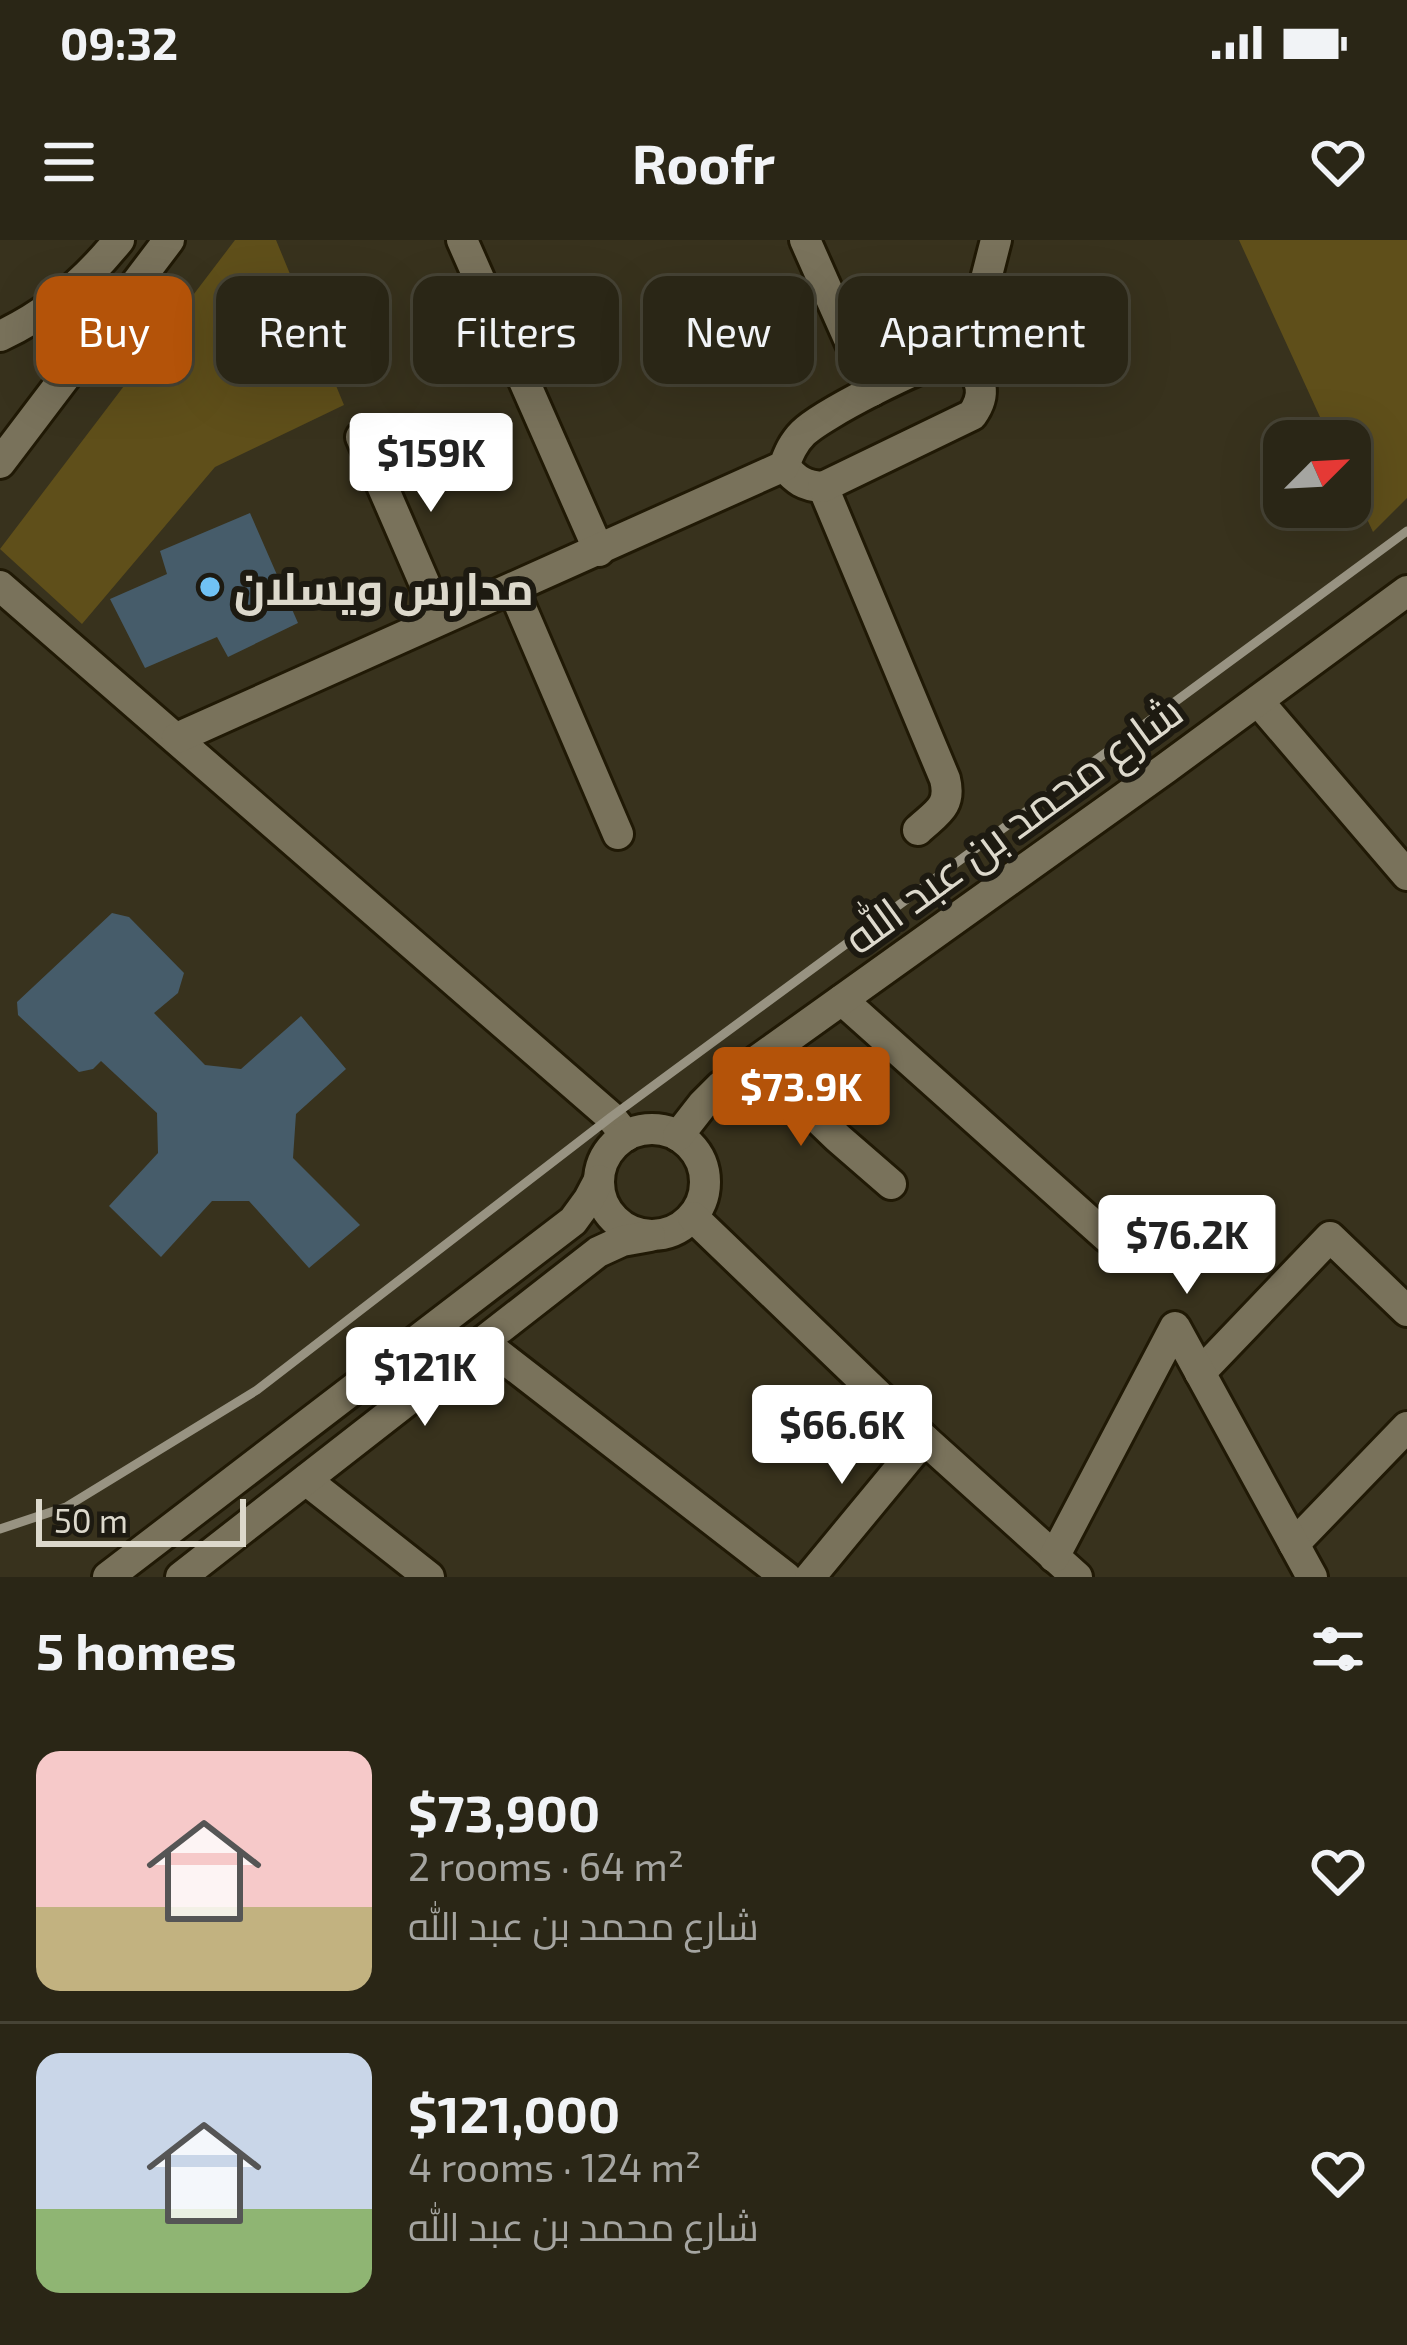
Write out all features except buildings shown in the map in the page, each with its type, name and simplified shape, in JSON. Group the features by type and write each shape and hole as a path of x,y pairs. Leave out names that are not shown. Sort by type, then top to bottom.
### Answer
{"street":[{"path":"0,336 56,304 96,269 119,240"},
{"path":"0,464 169,240"},
{"path":"462,240 599,550"},
{"path":"805,240 872,391"},
{"path":"987,276 997,240"},
{"path":"177,737 784,466 791,447 815,423 888,384"},
{"path":"784,466 807,487 823,487 972,415 981,402 981,384"},
{"path":"361,437 440,619"},
{"path":"823,487 944,779 948,794 944,806 918,830"},
{"path":"0,586 12,609 177,737 611,1117 626,1136"},
{"path":"513,589 618,834"},
{"name":"شارع محمد بن عبد الله","path":"678,1136 720,1087 1407,591"},
{"path":"1258,701 1407,875"},
{"path":"842,1000 1107,1237"},
{"path":"758,1061 891,1184"},
{"path":"108,1577 573,1221 590,1199 609,1150 626,1136 664,1130 691,1146 700,1159 705,1189 701,1204 680,1228 622,1241 598,1252 181,1577"},
{"path":"599,1180 608,1212 634,1233 650,1236"},
{"path":"692,1217 1065,1567 1175,1328 1312,1577"},
{"path":"1200,1373 1330,1237 1407,1311"},
{"path":"483,1342 786,1577"},
{"path":"1294,1544 1407,1427"},
{"path":"810,1577 924,1439"},
{"path":"306,1480 429,1577"}],"shaded area":[{"path":"235,240 276,240 291,276 216,276 216,384 335,384 344,405 215,467 82,624 0,549 125,384 192,384 192,297"},
{"path":"1239,240 1407,240 1407,498 1373,532 1371,420 1321,420"}],"railway":[{"path":"0,1529 66,1507 257,1390 611,1117 1407,531"}],"place":[{"name":"مدارس ويسلان","path":"210,587"}]}
